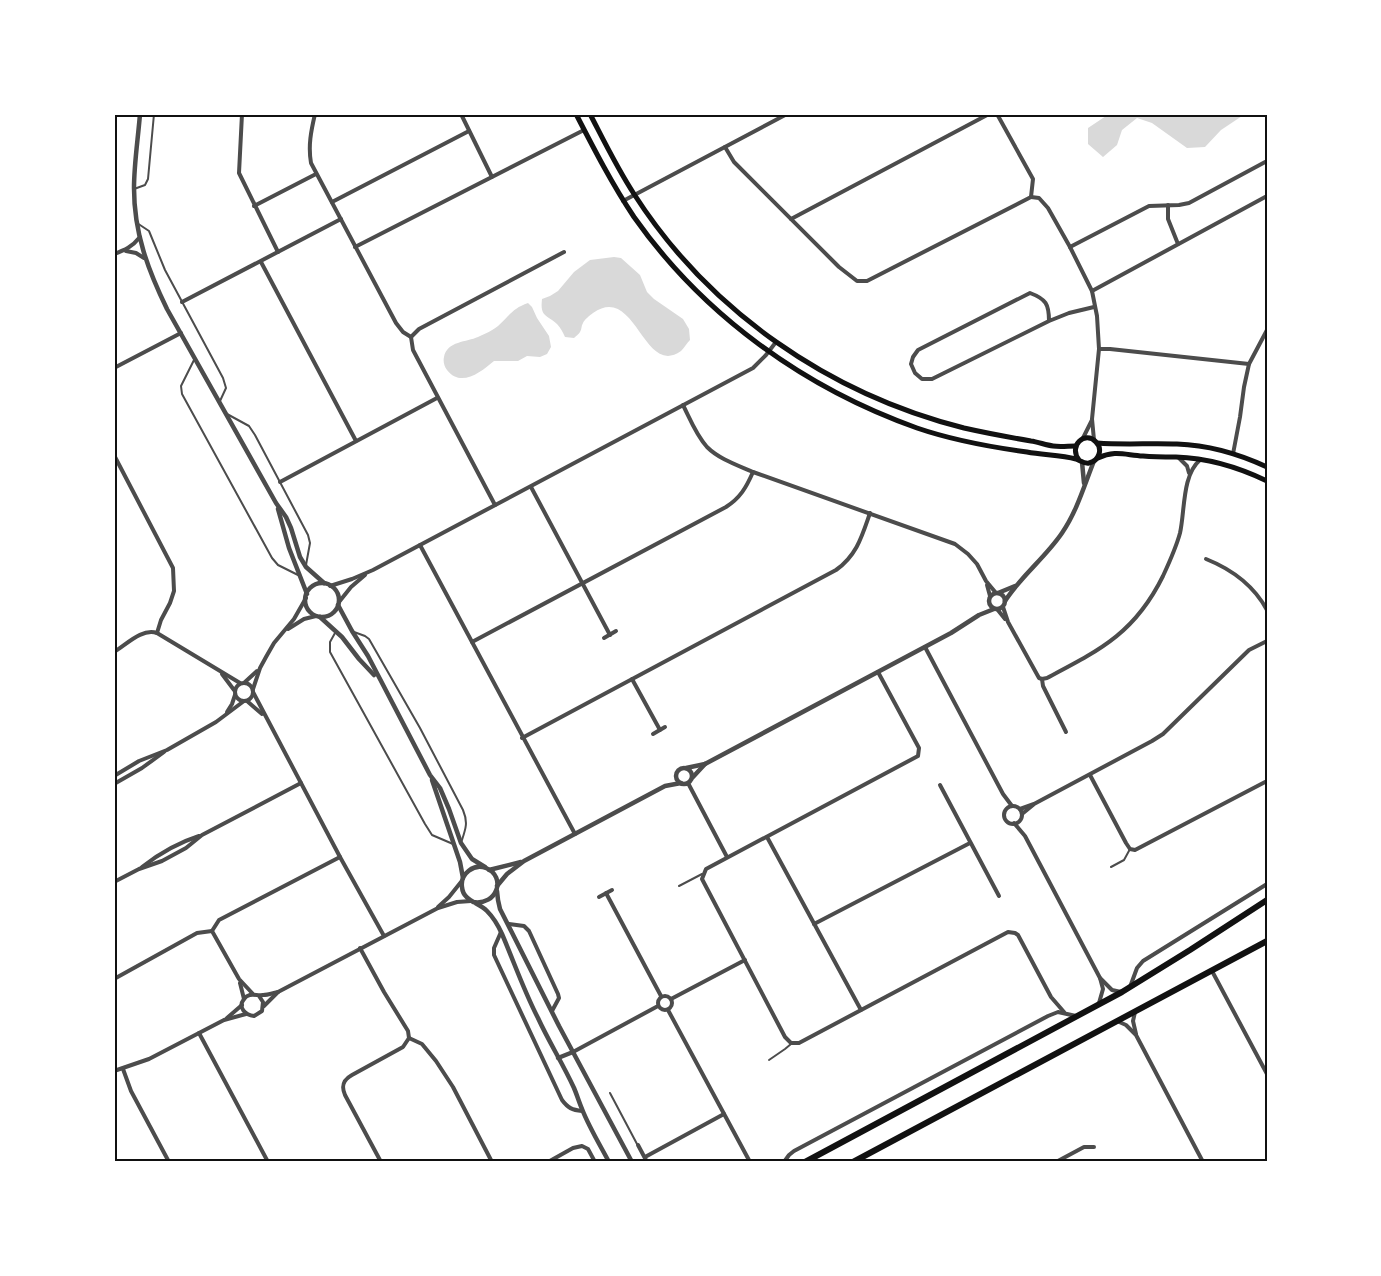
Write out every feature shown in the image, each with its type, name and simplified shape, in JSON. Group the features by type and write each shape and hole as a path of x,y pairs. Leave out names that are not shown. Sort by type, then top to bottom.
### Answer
{"main road":[{"path":"576,114 624,201 675,268 705,299 768,352 825,388 918,429 993,447 1086,463 1114,452 1146,457 1201,459 1249,472 1267,481"},
{"path":"590,114 634,195 679,254 724,299 793,355 853,388 902,409 942,422 1052,446 1076,446"},
{"path":"1081,461 1075,453 1076,446 1083,438 1087,438 1096,441 1184,445 1215,449 1247,458 1267,467"},
{"path":"1096,441 1100,450 1096,459"},
{"path":"1230,466 1233,454"},
{"path":"805,1162 1098,1006 1267,900"},
{"path":"853,1162 1267,941"}],"street":[{"path":"140,114 134,189 137,223 144,258 167,309 286,517 300,557 306,567 324,584 337,592 339,603 352,631 368,656 430,775 440,788 461,843 472,859 495,876 499,905 573,1052 632,1162"},
{"path":"242,114 238,173 278,252"},
{"path":"315,114 309,140 311,163 396,323 403,332 411,337"},
{"path":"461,114 492,177"},
{"path":"624,201 787,114"},
{"path":"791,219 989,114"},
{"path":"996,114 1033,179 1031,196"},
{"path":"356,247 584,130"},
{"path":"332,202 469,131"},
{"path":"725,147 734,162 839,267 857,281 867,281 1031,196 1039,198 1070,247 1092,291 1097,316 1099,349 1092,419 1096,441"},
{"path":"1070,247 1149,206 1189,203 1267,162"},
{"path":"254,206 316,174"},
{"path":"1092,291 1267,196"},
{"path":"1168,206 1168,219 1178,244"},
{"path":"182,302 340,219"},
{"path":"114,254 135,244 140,237"},
{"path":"125,250 144,258"},
{"path":"495,506 413,350 411,337 418,329 564,252"},
{"path":"261,262 357,441"},
{"path":"1049,321 1049,309 1043,298 1030,293 918,350 911,364 915,373 922,379 932,379 1049,321 1094,307"},
{"path":"114,368 181,333"},
{"path":"1233,454 1249,364 1266,334"},
{"path":"330,586 373,570 753,368 776,342"},
{"path":"1099,349 1249,364"},
{"path":"280,482 437,398"},
{"path":"682,405 707,447 723,459 753,472 955,544 968,554 977,564 986,581 1002,595 1000,607 1036,675 1042,679 1106,645 1130,625 1146,607 1174,550 1180,533 1189,474 1201,459"},
{"path":"1083,438 1092,419"},
{"path":"114,454 173,568 174,591 157,633"},
{"path":"1178,457 1185,462 1189,474"},
{"path":"665,786 680,768 705,764 951,633 979,615 1000,607 1015,586 1061,535 1073,514 1096,459"},
{"path":"1081,461 1084,486"},
{"path":"472,642 726,507 740,496 753,472"},
{"path":"531,487 610,635"},
{"path":"276,503 300,576 308,609 336,631 378,679"},
{"path":"522,738 844,565 856,550 870,513"},
{"path":"420,545 575,834"},
{"path":"1206,559 1222,566 1245,582 1260,598 1267,610"},
{"path":"285,631 304,619 325,617 333,613 357,581 373,570"},
{"path":"986,581 990,606 1000,607"},
{"path":"114,784 216,722 251,697 260,668 274,643 294,619 314,586 324,584"},
{"path":"979,615 989,599 1015,586"},
{"path":"604,638 616,631"},
{"path":"114,652 145,632 157,633 220,671 242,683 249,684 339,857 384,936"},
{"path":"1021,811 1162,734 1249,650 1267,641"},
{"path":"925,647 1003,794 1012,806 1021,811"},
{"path":"225,716 232,704 234,692 260,668"},
{"path":"220,671 238,700 245,701 265,716"},
{"path":"878,672 919,748 918,756 727,857 706,869 702,874 702,879 785,1037 792,1043 799,1043 1008,932 1018,935 1051,997 1064,1012"},
{"path":"632,679 660,730"},
{"path":"1042,679 1043,686 1066,732"},
{"path":"653,734 665,727"},
{"path":"114,776 139,761 167,750"},
{"path":"212,931 239,980 252,994 259,996 278,992 438,908 457,903 480,903 491,899 507,874 524,861 665,786 689,781 705,764"},
{"path":"686,768 691,771 689,781 727,857"},
{"path":"676,774 681,783"},
{"path":"430,775 460,862 463,893 472,902 482,906 496,921 536,1016 609,1162"},
{"path":"1090,775 1126,843 1130,849 1138,850 1267,781"},
{"path":"139,869 159,854 183,841 202,835 301,783"},
{"path":"940,785 999,896"},
{"path":"1003,794 1006,819 1014,823 1025,836"},
{"path":"1006,809 1012,806"},
{"path":"1021,811 1020,821 1025,836 1100,978 1103,989 1098,1006"},
{"path":"1014,823 1020,821"},
{"path":"114,882 170,857 202,835"},
{"path":"767,837 861,1010"},
{"path":"814,924 970,843"},
{"path":"114,979 197,933 212,931 219,920 339,857"},
{"path":"438,908 470,870 487,869 524,861"},
{"path":"1130,987 1137,968 1143,961 1267,884"},
{"path":"599,897 612,890"},
{"path":"606,893 661,996"},
{"path":"509,924 524,926 529,931 558,993 559,998 552,1011"},
{"path":"501,932 494,948 494,955 562,1100 567,1107 582,1111"},
{"path":"360,948 384,992 407,1027 409,1038 406,1045 400,1049 348,1077 343,1086 345,1095 381,1162"},
{"path":"671,999 745,960"},
{"path":"1212,971 1267,1074"},
{"path":"1100,978 1113,990 1122,992"},
{"path":"224,1020 242,1005 244,999 239,980"},
{"path":"114,1071 149,1059 224,1020 246,1014 257,1015 278,992"},
{"path":"244,999 252,994"},
{"path":"259,996 264,1006"},
{"path":"661,996 668,996 671,999 672,1006 668,1010 663,1011 658,1006 657,1002 661,996"},
{"path":"1048,1016 1052,1008 1051,997"},
{"path":"242,1005 246,1014"},
{"path":"558,1058 658,1006"},
{"path":"668,1010 749,1162"},
{"path":"784,1162 794,1151 1048,1016 1064,1012 1078,1016"},
{"path":"1135,1012 1133,1023 1136,1035 1203,1162"},
{"path":"1117,1021 1126,1025 1136,1035"},
{"path":"199,1033 268,1162"},
{"path":"409,1038 418,1041 426,1048 441,1067 492,1162"},
{"path":"123,1068 131,1091 169,1162"},
{"path":"645,1157 724,1114"},
{"path":"638,1145 647,1162"},
{"path":"548,1162 573,1148 582,1146 588,1149 595,1162"},
{"path":"1056,1162 1084,1147 1094,1147"}],"lane":[{"path":"134,189 145,185 148,179 154,114"},
{"path":"137,223 149,231 156,243 165,270 223,378 226,388 220,402"},
{"path":"195,358 182,386 182,394 272,558 278,565 300,576"},
{"path":"227,414 249,426 308,535 310,543 306,567"},
{"path":"336,631 330,642 330,652 432,835 453,844"},
{"path":"352,631 369,639 463,810 467,823 461,843"},
{"path":"1111,867 1124,860 1130,849"},
{"path":"679,886 702,874"},
{"path":"769,1060 792,1043"},
{"path":"610,1093 638,1145"}],"shaded area":[{"path":"1109,114 1245,114 1221,130 1205,147 1187,148 1152,123 1137,118 1122,130 1117,145 1103,157 1088,144 1088,128"},
{"path":"621,258 640,275 647,292 654,299 683,319 689,329 690,340 681,351 668,356 657,352 620,310 608,307 593,313 585,320 580,332 574,338 565,337 558,326 543,312 542,299 558,291 574,272 590,260"},
{"path":"528,303 549,336 551,347 547,354 540,357 527,356 518,361 494,361 483,370 465,378 458,378 447,370 444,359 449,348 491,330 515,310"}]}
